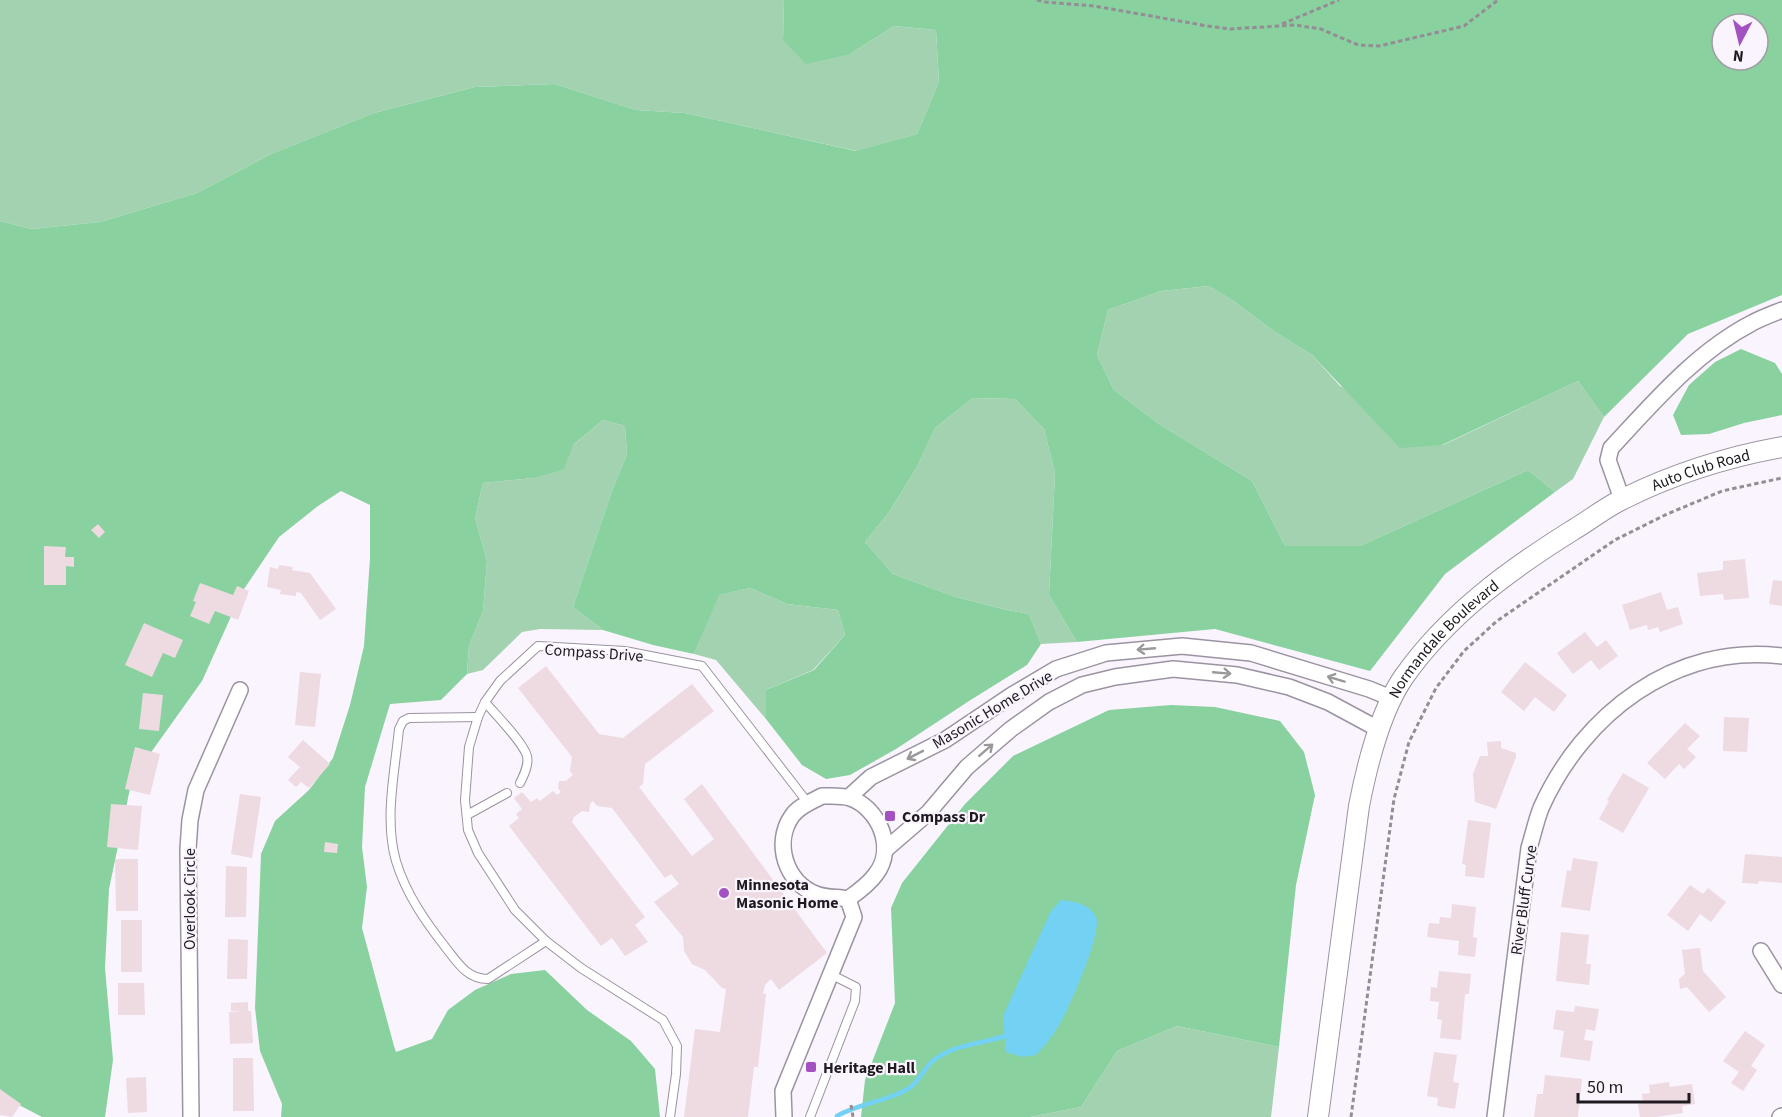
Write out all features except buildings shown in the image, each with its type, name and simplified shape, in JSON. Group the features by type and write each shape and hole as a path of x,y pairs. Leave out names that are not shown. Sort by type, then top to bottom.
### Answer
{"street":[{"path":"1622,499 1608,460 1611,448 1660,395 1718,345 1752,322 1782,310"},
{"name":"Auto Club Road","path":"1622,499 1679,475 1737,455 1782,447"},
{"name":"Normandale Boulevard","path":"1318,1117 1359,806 1368,762 1391,698 1424,652 1478,596 1531,556 1622,499"},
{"name":"Masonic Home Drive","path":"849,797 871,777 945,740 1012,694 1047,674 1106,653 1182,646 1251,653 1369,689 1391,698"},
{"name":"River Bluff Curve","path":"1495,1117 1529,848 1540,810 1558,775 1581,743 1608,714 1635,693 1665,676 1697,662 1732,656 1766,654 1782,656"},
{"name":"Masonic Home Drive","path":"885,850 928,813 967,767 1011,729 1049,702 1082,685 1115,677 1173,669 1237,675 1289,687 1328,702 1380,730"},
{"name":"Overlook Circle","path":"191,1117 188,849 190,820 196,790 240,690"},
{"path":"822,796 849,797 870,810 882,830 885,850 878,873 848,899 816,894 796,880 785,864 783,838 791,817 801,806 822,796"},
{"path":"784,1117 783,1091 854,917 848,899"},
{"path":"1761,951 1782,985"}],"lane":[{"name":"Compass Drive","path":"670,1117 676,1074 676,1046 663,1020 581,968 546,940 515,910 478,853 468,830 465,800 469,747 478,717 485,702 500,681 538,646 625,651 702,666 808,803"},
{"path":"485,702 523,748 527,758 526,772 520,783"},
{"path":"478,717 409,718 403,721 399,729 392,796 396,861 411,899 425,921 465,972 476,979 488,979 546,940"},
{"path":"467,815 507,793"},
{"path":"810,1117 855,1001 856,987 832,975"}],"path":[{"path":"1037,0 1094,6 1230,30 1270,28 1339,0"},
{"path":"1279,25 1321,29 1358,45 1379,46 1464,26 1497,0"},
{"path":"1351,1117 1394,798 1409,742 1436,688 1464,651 1497,621 1615,540 1665,515 1722,491 1782,478"},
{"path":"851,1105 853,1117"}],"green space":[{"path":"0,0 784,0 783,40 850,54 894,26 936,30 939,82 917,134 857,151 685,113 636,110 555,84 475,87 374,113 271,154 197,193 100,222 31,229 0,221"},
{"path":"784,0 1782,0 1782,295 1688,334 1604,417 1578,381 1442,445 1400,448 1312,355 1209,286 1161,291 1108,310 1097,355 1114,390 1159,424 1252,481 1285,546 1360,546 1528,470 1555,492 1445,574 1370,671 1215,629 1077,642 1049,595 1055,473 1044,429 1015,399 973,398 935,428 917,467 889,512 865,542 893,574 956,597 1029,614 1041,644 1027,665 896,749 850,775 826,779 802,765 766,719 766,690 814,670 845,635 838,610 787,604 750,588 719,595 694,654 603,630 573,607 612,491 627,454 625,426 603,420 573,445 564,469 534,478 483,483 475,518 487,561 483,611 469,646 467,674 441,700 390,704 365,787 362,847 367,887 362,928 394,1046 396,1052 432,1039 448,1010 475,990 511,974 545,970 587,1010 631,1041 655,1069 660,1117 281,1117 282,1104 260,1051 255,1008 261,854 275,821 309,790 333,758 350,705 364,646 370,558 370,505 341,491 279,537 242,592 202,681 132,779 109,889 105,968 113,1060 105,1117 42,1117 0,1095 0,221 31,229 100,222 197,193 271,154 374,113 475,87 555,84 636,110 685,113 856,151 917,134 939,82 936,30 894,26 850,54 806,64 783,40"},
{"path":"1209,286 1312,355 1340,386 1443,445 1578,381 1604,417 1573,479 1555,492 1528,470 1360,546 1285,546 1252,481 1159,424 1114,390 1097,355 1108,310 1161,291"},
{"path":"1741,349 1775,363 1782,374 1782,415 1744,423 1709,434 1681,435 1673,415 1689,385 1715,362"},
{"path":"973,398 1015,399 1044,429 1055,473 1049,595 1077,642 1041,644 1029,614 956,597 893,574 865,542 889,512 917,467 935,428"},
{"path":"603,420 625,426 627,454 612,491 573,607 603,630 540,629 522,632 483,670 467,674 469,646 483,611 487,561 475,518 483,483 534,478"},
{"path":"750,588 787,604 838,610 845,635 813,670 766,690 766,719 716,660 694,654 718,595"},
{"path":"1171,705 1215,707 1280,721 1304,752 1315,795 1296,885 1279,1047 1177,1026 1117,1051 1081,1107 1030,1117 861,1117 865,1080 895,1003 891,908 902,883 965,804 1013,756 1109,710"},
{"path":"1177,1026 1279,1047 1271,1117 1030,1117 1081,1107 1117,1051"}],"water":[{"path":"1061,900 1081,904 1093,912 1097,926 1094,939 1075,991 1054,1033 1036,1055 1022,1057 1006,1052 1003,1016 1051,911"}],"waterway":[{"path":"837,1116 906,1090 914,1084 930,1063 942,1055 968,1045 1005,1036"}],"place":[{"name":"Compass Dr","path":"890,816"},
{"name":"Minnesota Masonic Home","path":"724,893"},
{"name":"Heritage Hall","path":"811,1067"}]}
